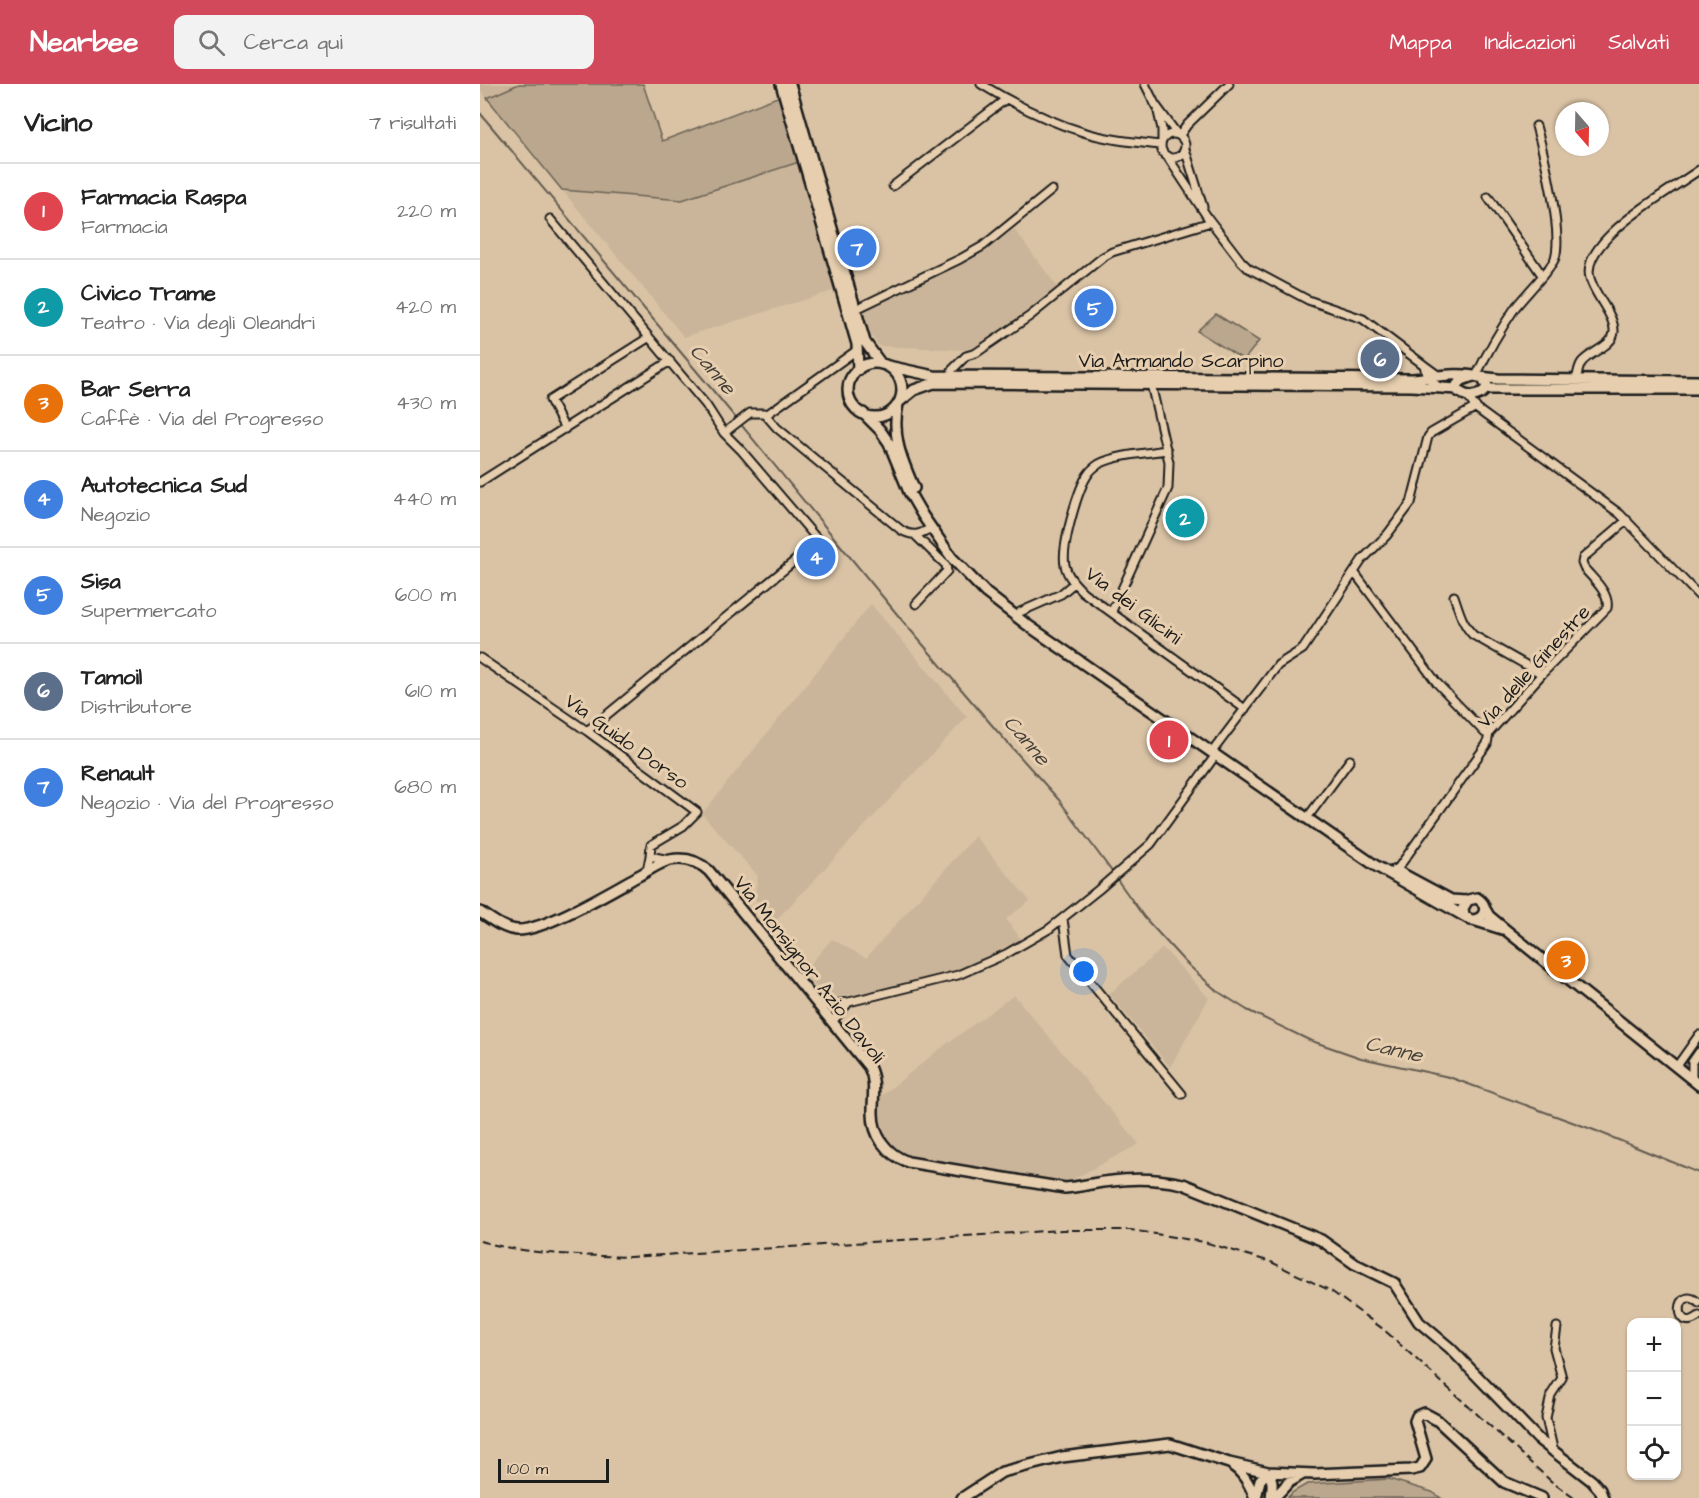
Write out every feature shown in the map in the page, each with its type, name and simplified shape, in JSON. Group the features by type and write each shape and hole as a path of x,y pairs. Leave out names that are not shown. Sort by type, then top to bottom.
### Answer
{"street":[{"path":"781,84 857,344 858,370"},
{"path":"790,84 865,342 885,365 895,371 902,386 895,426 896,441 914,489 928,513 973,572 1020,612 1376,866 1473,920 1507,931"},
{"path":"981,84 1006,99 1082,132 1111,139 1162,143"},
{"path":"1145,84 1155,104 1185,141 1185,149 1199,197 1209,220"},
{"path":"1162,143 1166,136 1178,134 1228,84"},
{"path":"893,186 1006,99"},
{"path":"1155,104 1162,129 1162,151 1240,261 1248,268 1308,300 1363,319 1438,376"},
{"path":"1476,376 1503,327 1555,258 1556,233 1545,155 1536,126"},
{"path":"1167,156 1178,157 1185,149"},
{"path":"1576,380 1580,365 1588,356 1608,343 1614,335 1613,324 1589,278 1594,255 1610,234 1625,220 1699,170"},
{"path":"856,309 983,246 1052,190"},
{"path":"1488,197 1542,274"},
{"path":"550,219 706,405 724,433 824,547"},
{"path":"952,376 952,370 966,356 976,353 1030,316 1103,257 1118,249 1209,220"},
{"path":"565,429 550,400 648,338"},
{"path":"766,415 857,350"},
{"path":"480,482 670,361"},
{"path":"885,365 873,363 858,370 852,376 849,393 856,408 880,430 889,443 909,492 931,528 968,576 1005,609 1379,861 1452,900 1466,901 1470,898 1477,898 1482,901 1489,916 1696,1082"},
{"name":"Via Armando Scarpino","path":"885,365 934,376 1401,379 1476,376 1498,379 1699,381"},
{"path":"1424,365 1427,378 1442,389"},
{"path":"1488,416 1482,408 1485,381 1476,376 1462,380 1457,385 1457,389 1476,407 1488,416 1627,520 1699,596"},
{"name":"Via Armando Scarpino","path":"899,403 914,390 934,383 1412,386 1457,389"},
{"path":"1112,611 1168,488 1170,462 1151,384"},
{"path":"1467,396 1482,392 1699,389"},
{"path":"863,413 870,416 886,414 899,403"},
{"path":"820,1006 849,1002 958,975 1006,954 1063,919 1134,860 1151,844 1174,815 1215,752 1278,665 1303,649 1362,560 1387,535 1411,503 1431,433 1476,407"},
{"path":"724,433 750,413 759,412 766,415 777,428 901,530 916,536 946,565 947,572 916,604"},
{"name":"Via dei Glicini","path":"1167,450 1110,460 1089,472 1067,534 1064,552 1065,565 1074,583 1083,592 1245,709"},
{"name":"Via delle Ginestre","path":"1396,871 1487,744 1489,734 1542,674 1607,608 1605,594 1584,568 1583,558 1627,520"},
{"path":"916,536 931,528"},
{"path":"587,731 819,541"},
{"path":"1354,572 1437,683 1485,733 1489,734"},
{"path":"1020,612 1061,594 1074,583"},
{"path":"1454,596 1464,623 1473,635 1542,674"},
{"name":"Via Guido Dorso","path":"480,658 587,731 697,812 683,826 651,845 650,856"},
{"path":"1310,814 1350,760"},
{"path":"647,871 650,856 669,860"},
{"path":"480,912 499,925 515,930 532,928 590,902 669,860"},
{"name":"Via Monsignor Azio Davoli","path":"669,860 692,860 708,871 833,1021 873,1074 873,1121 884,1146 894,1156 908,1162 1065,1188 1110,1181 1161,1179 1183,1184 1321,1240 1355,1264 1394,1283 1419,1322 1450,1348 1538,1439 1592,1481 1600,1490 1603,1498"},
{"path":"1464,915 1463,908 1466,901"},
{"path":"1473,920 1480,918 1485,909"},
{"path":"1063,919 1068,954 1182,1094"},
{"path":"833,1021 849,1002"},
{"path":"1677,1066 1699,1035"},
{"path":"1696,1082 1692,1062 1699,1052"},
{"path":"1698,1300 1688,1299 1682,1302 1680,1312 1687,1319 1698,1318"},
{"path":"1554,1453 1546,1418 1551,1395 1563,1378 1554,1348 1557,1327"},
{"path":"962,1498 1002,1472 1062,1457 1170,1444 1229,1463 1268,1472 1303,1474 1402,1471 1420,1468 1426,1459 1415,1421 1417,1416 1424,1413 1437,1420 1504,1482 1542,1498"},
{"path":"1229,1463 1240,1470 1256,1498"},
{"path":"1256,1498 1260,1480 1268,1472"},
{"path":"1268,1472 1272,1478 1273,1498"},
{"path":"1273,1498 1289,1482 1303,1474"}],"shaded area":[{"path":"480,84 519,84 487,98 480,90"},
{"path":"519,84 643,84 662,141 780,96 799,162 682,200 562,190 487,98"},
{"path":"799,162 836,290 684,337 562,190 682,200"},
{"path":"1014,229 1058,288 985,344 967,350 879,346 870,334 862,311 983,252"},
{"path":"1216,314 1259,341 1244,360 1197,331"},
{"path":"871,604 967,717 770,927 754,898 758,876 702,814"},
{"path":"975,836 1030,901 1006,919 1021,939 970,965 874,992 830,998 817,989 804,971 832,939 866,958"},
{"path":"1163,948 1209,998 1170,1067 1109,994"},
{"path":"1014,995 1139,1144 1066,1183 907,1155 890,1144 880,1121 880,1097 945,1045"},
{"path":"1389,1479 1432,1492 1441,1498 1287,1498 1307,1484"}],"waterway":[{"name":"Canne","path":"480,113 901,619 1059,800 1113,873"},
{"name":"Canne","path":"1116,878 1144,917 1184,961 1217,991 1247,1010 1309,1040 1361,1058 1449,1077 1594,1130 1699,1173"}],"railway":[{"path":"480,1241 535,1252 630,1257 1062,1230 1131,1230 1204,1242 1271,1262 1331,1291 1383,1329 1552,1482 1574,1498"}],"place":[{"name":"Renault","path":"857,248"},
{"name":"Sisa","path":"1094,308"},
{"name":"Tamoil","path":"1380,359"},
{"name":"Civico Trame","path":"1185,518"},
{"name":"Autotecnica Sud","path":"816,557"},
{"name":"Farmacia Raspa","path":"1169,740"},
{"name":"Bar Serra","path":"1566,960"}]}
